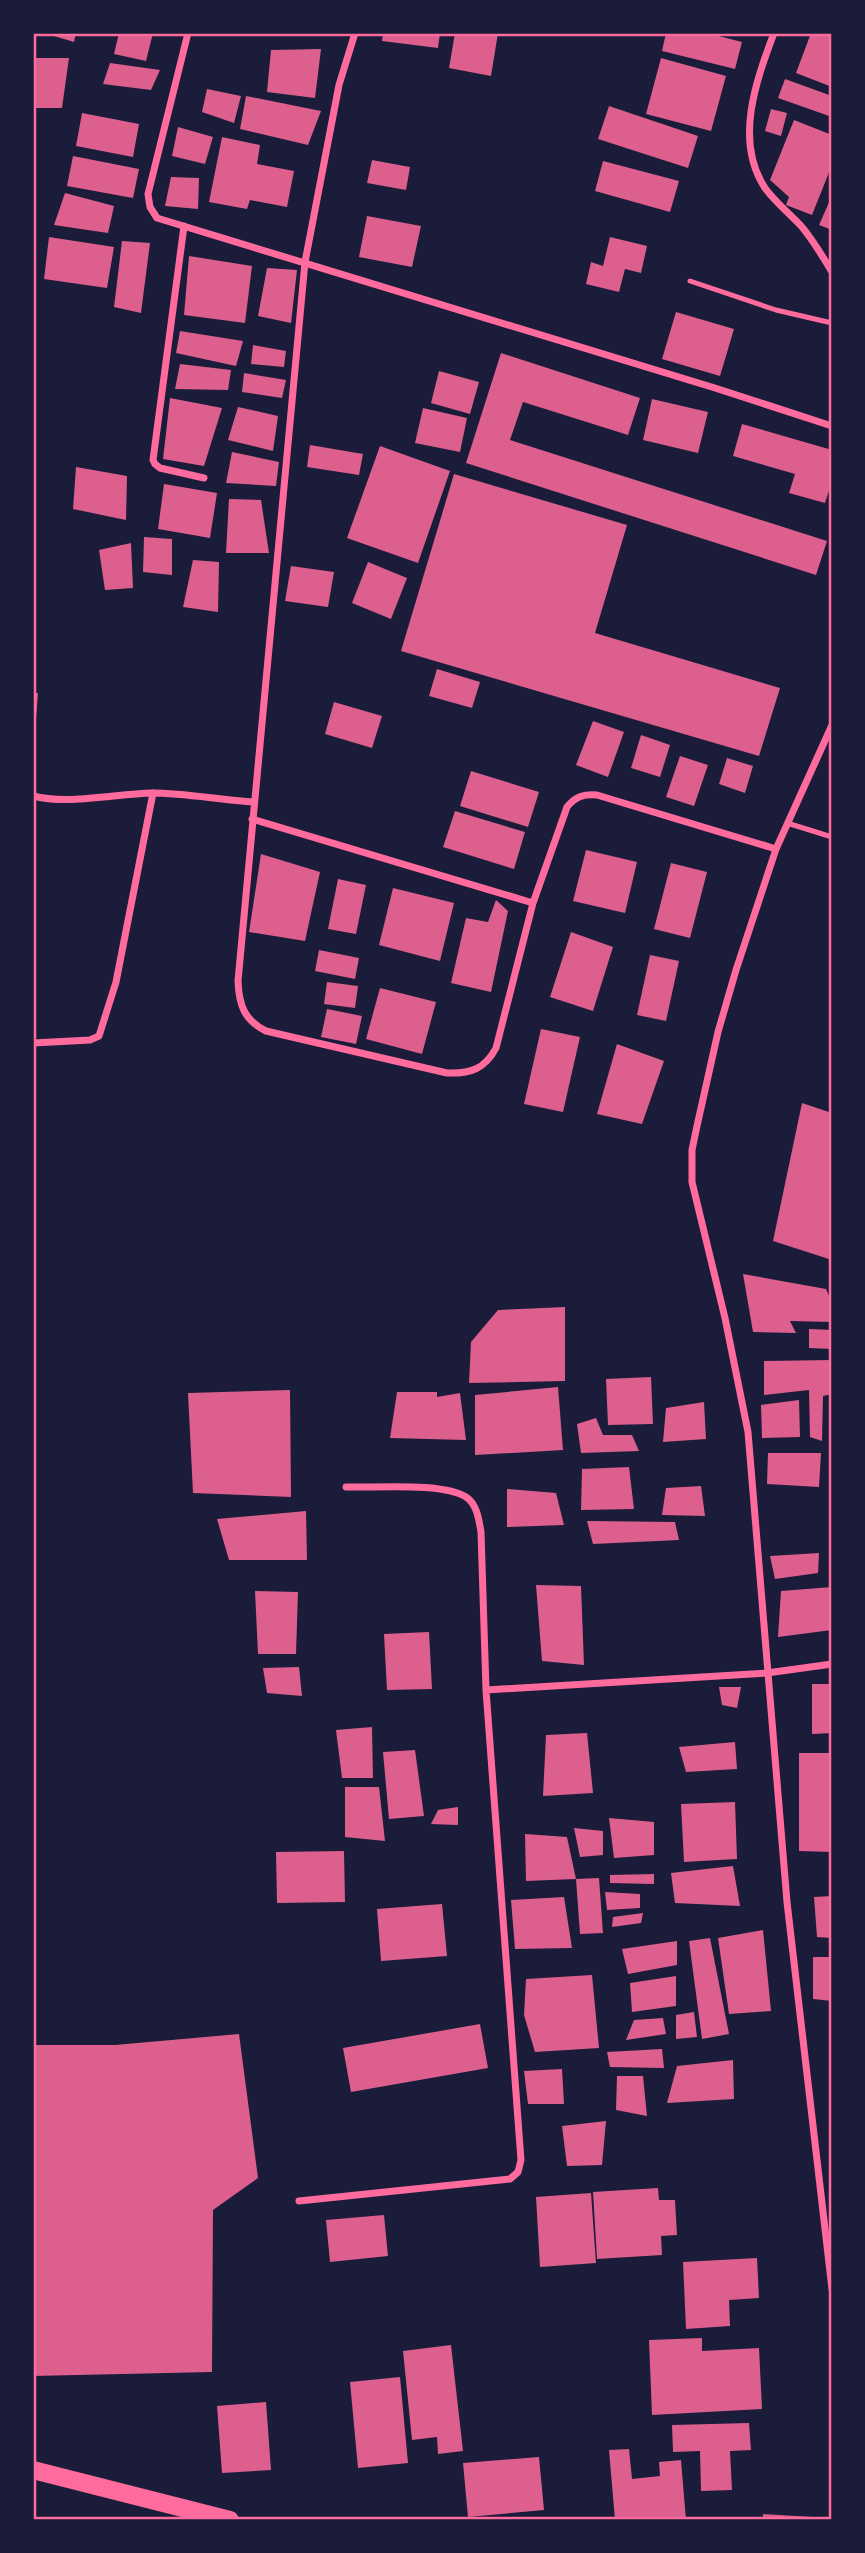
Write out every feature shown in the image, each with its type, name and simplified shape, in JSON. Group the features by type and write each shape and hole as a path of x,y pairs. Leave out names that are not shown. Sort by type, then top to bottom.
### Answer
{"main road":[{"path":"33,2470 230,2520"}],"street":[{"path":"188,33 148,194 150,208 157,218 715,387 832,426"},
{"path":"355,33 339,85 305,262 238,991 245,1015 255,1026 266,1031 447,1073 461,1074 476,1070 489,1061 496,1048 533,903 567,807 574,799 584,794 597,795 776,849"},
{"path":"774,33 748,130 751,160 765,188 803,229 832,272"},
{"path":"184,226 153,460 160,468 204,478"},
{"path":"832,725 776,849 718,1032 692,1150 692,1182 728,1329 748,1432 787,1902 832,2289"},
{"path":"33,796 44,799 153,793 254,802"},
{"path":"33,1043 82,1041 99,1036 116,982 153,793"},
{"path":"253,819 533,903"},
{"path":"299,2201 510,2179 519,2172 521,2160 486,1690 481,1532 476,1510 468,1498 449,1491 346,1487"},
{"path":"486,1690 767,1673 832,1664"}],"lane":[{"path":"690,281 776,310 832,323"},
{"path":"787,823 832,837"}],"building":[{"path":"44,33 76,33 74,42"},
{"path":"119,33 153,33 146,61 114,54"},
{"path":"383,33 440,33 438,48 382,41"},
{"path":"455,33 498,33 491,76 449,68"},
{"path":"666,33 707,33 742,42 735,69 662,51"},
{"path":"811,33 832,35 832,87 796,73"},
{"path":"321,49 315,98 267,92 271,50"},
{"path":"33,58 69,58 62,108 33,108"},
{"path":"661,58 726,76 711,131 646,114"},
{"path":"110,63 160,70 151,90 103,84"},
{"path":"785,79 832,96 832,117 778,98"},
{"path":"207,89 241,96 234,123 202,112"},
{"path":"246,96 321,111 308,145 240,129"},
{"path":"609,106 698,136 688,168 598,139"},
{"path":"771,109 787,113 781,136 765,131"},
{"path":"82,113 139,124 133,157 76,146"},
{"path":"794,120 832,135 832,165 812,215 786,205 789,197 770,180"},
{"path":"178,127 213,137 205,164 172,156"},
{"path":"222,137 260,145 257,164 294,171 287,207 250,200 247,209 209,202"},
{"path":"73,156 139,169 133,198 67,186"},
{"path":"372,160 410,167 406,190 367,183"},
{"path":"603,161 679,181 670,212 595,191"},
{"path":"171,177 199,178 198,209 165,206"},
{"path":"65,193 114,206 108,233 54,225"},
{"path":"830,200 832,201 832,230 819,225"},
{"path":"367,216 421,226 412,267 359,257"},
{"path":"49,237 114,247 107,288 44,279"},
{"path":"610,237 647,246 641,273 625,269 619,292 586,284 591,262 603,266"},
{"path":"122,241 150,243 141,313 114,307"},
{"path":"189,256 252,266 245,323 184,315"},
{"path":"267,268 297,270 291,323 258,316"},
{"path":"676,312 734,329 720,376 662,359"},
{"path":"180,331 243,341 236,366 176,353"},
{"path":"253,345 286,351 284,367 251,364"},
{"path":"501,353 640,398 628,435 523,402 510,440 827,541 816,575 466,463"},
{"path":"180,364 231,370 228,390 175,389"},
{"path":"439,371 479,382 470,414 431,403"},
{"path":"244,373 286,380 282,398 242,392"},
{"path":"170,398 222,408 204,466 163,459"},
{"path":"652,399 708,412 698,453 643,440"},
{"path":"238,407 278,416 273,451 228,440"},
{"path":"423,408 467,418 460,452 415,443"},
{"path":"742,424 832,450 832,481 825,503 789,493 795,474 733,456"},
{"path":"310,445 363,454 359,475 307,467"},
{"path":"380,446 450,471 418,563 347,538"},
{"path":"232,452 279,462 276,486 226,483"},
{"path":"76,467 127,476 126,520 73,509"},
{"path":"454,474 627,525 595,633 780,688 759,756 401,651"},
{"path":"164,484 217,493 210,538 158,529"},
{"path":"229,499 261,500 269,553 226,553"},
{"path":"144,537 172,539 172,575 143,572"},
{"path":"131,543 133,588 105,590 99,550"},
{"path":"193,560 219,562 218,612 183,607"},
{"path":"368,562 407,578 391,619 352,603"},
{"path":"291,566 334,572 328,607 285,601"},
{"path":"437,669 480,682 472,708 429,696"},
{"path":"33,693 38,693 35,733 33,733"},
{"path":"334,702 382,716 372,748 325,734"},
{"path":"593,721 624,732 608,777 576,765"},
{"path":"641,735 670,745 660,777 631,768"},
{"path":"680,756 708,765 694,806 666,797"},
{"path":"727,758 753,766 745,793 719,784"},
{"path":"471,771 539,792 528,827 460,806"},
{"path":"455,811 525,832 514,869 443,847"},
{"path":"586,850 637,862 625,913 573,901"},
{"path":"261,854 320,872 305,941 249,932"},
{"path":"671,863 707,872 690,938 654,929"},
{"path":"338,879 366,885 356,934 328,929"},
{"path":"393,888 454,903 440,961 379,945"},
{"path":"496,900 508,911 491,992 451,983 466,918 488,922"},
{"path":"571,932 613,947 593,1011 550,997"},
{"path":"319,950 359,958 355,979 315,971"},
{"path":"650,955 679,961 666,1021 637,1015"},
{"path":"327,982 358,986 355,1008 324,1004"},
{"path":"380,988 436,1002 422,1054 366,1039"},
{"path":"327,1009 362,1016 356,1044 321,1037"},
{"path":"541,1029 580,1037 563,1112 524,1104"},
{"path":"617,1044 664,1061 642,1124 597,1114"},
{"path":"802,1103 832,1113 832,1260 773,1241"},
{"path":"743,1274 826,1289 832,1303 832,1322 790,1321 796,1333 753,1332"},
{"path":"565,1307 565,1381 469,1383 471,1342 498,1310"},
{"path":"809,1329 832,1330 832,1349 809,1348"},
{"path":"832,1360 832,1394 823,1396 822,1441 810,1437 809,1390 764,1395 764,1361"},
{"path":"651,1377 653,1424 608,1425 606,1379"},
{"path":"558,1387 563,1450 475,1455 475,1395"},
{"path":"290,1390 291,1497 193,1493 188,1393"},
{"path":"397,1392 437,1392 437,1397 460,1393 466,1440 390,1438"},
{"path":"799,1400 800,1437 762,1438 761,1405"},
{"path":"704,1402 706,1439 663,1442 666,1408"},
{"path":"596,1418 603,1435 632,1435 639,1451 581,1453 577,1424"},
{"path":"768,1453 821,1453 819,1487 767,1484"},
{"path":"629,1467 634,1509 581,1510 582,1469"},
{"path":"701,1486 705,1516 662,1515 666,1488"},
{"path":"507,1489 556,1493 564,1525 507,1527"},
{"path":"306,1511 307,1560 229,1560 217,1519"},
{"path":"587,1521 675,1522 679,1540 593,1544"},
{"path":"819,1553 818,1573 775,1579 770,1556"},
{"path":"536,1585 581,1586 584,1665 542,1661"},
{"path":"832,1587 832,1630 778,1637 781,1591"},
{"path":"255,1591 298,1592 296,1654 258,1654"},
{"path":"429,1632 432,1689 387,1690 384,1634"},
{"path":"299,1667 302,1696 267,1693 263,1668"},
{"path":"812,1684 832,1684 832,1733 812,1734"},
{"path":"719,1687 741,1687 737,1708 722,1705"},
{"path":"372,1727 373,1778 342,1778 336,1730"},
{"path":"587,1733 593,1793 543,1796 546,1735"},
{"path":"735,1742 737,1769 686,1772 679,1747"},
{"path":"415,1750 424,1816 389,1819 383,1752"},
{"path":"799,1753 832,1753 832,1852 799,1851"},
{"path":"345,1787 379,1787 385,1841 345,1837"},
{"path":"735,1802 737,1859 684,1862 681,1804"},
{"path":"458,1807 458,1825 431,1824 438,1810"},
{"path":"609,1818 654,1822 654,1855 614,1858"},
{"path":"574,1828 603,1831 603,1855 580,1857"},
{"path":"525,1834 567,1837 576,1879 526,1881"},
{"path":"344,1851 345,1902 277,1903 276,1852"},
{"path":"733,1866 740,1906 675,1903 671,1873"},
{"path":"654,1874 654,1884 610,1883 610,1875"},
{"path":"599,1878 603,1933 580,1934 576,1879"},
{"path":"605,1892 640,1894 640,1908 607,1910"},
{"path":"832,1896 832,1938 817,1937 814,1897"},
{"path":"564,1897 572,1948 515,1949 511,1900"},
{"path":"442,1904 447,1956 381,1961 377,1909"},
{"path":"643,1913 641,1923 612,1927 613,1917"},
{"path":"763,1930 771,2011 729,2014 718,1938"},
{"path":"710,1938 729,2034 702,2039 689,1941"},
{"path":"677,1941 677,1965 628,1974 622,1949"},
{"path":"813,1957 832,1957 832,2001 813,1999"},
{"path":"592,1975 599,2048 535,2052 524,2015 526,1979"},
{"path":"676,1976 676,2006 632,2012 630,1983"},
{"path":"694,2012 697,2037 676,2039 676,2015"},
{"path":"663,2018 666,2034 626,2040 634,2020"},
{"path":"480,2024 488,2068 351,2092 343,2048"},
{"path":"239,2034 258,2178 213,2210 212,2372 33,2376 33,2045 115,2045"},
{"path":"662,2049 664,2068 610,2067 607,2052"},
{"path":"733,2060 734,2099 667,2103 677,2066"},
{"path":"562,2069 564,2104 528,2104 524,2071"},
{"path":"617,2076 643,2076 647,2116 616,2110"},
{"path":"606,2121 602,2165 567,2166 562,2126"},
{"path":"658,2188 659,2200 675,2200 677,2235 661,2236 662,2255 597,2259 593,2192"},
{"path":"591,2193 596,2263 540,2267 536,2197"},
{"path":"384,2215 388,2256 330,2262 326,2220"},
{"path":"757,2258 759,2298 729,2300 730,2326 686,2329 683,2262"},
{"path":"702,2338 702,2351 759,2348 762,2409 652,2415 649,2340"},
{"path":"451,2345 463,2451 438,2454 437,2437 412,2440 403,2351"},
{"path":"400,2377 408,2463 358,2468 350,2382"},
{"path":"266,2402 271,2470 222,2473 217,2406"},
{"path":"749,2423 751,2450 730,2451 732,2490 701,2491 700,2451 673,2452 672,2425"},
{"path":"629,2449 632,2479 660,2476 659,2462 681,2460 686,2520 615,2520 609,2450"},
{"path":"539,2457 544,2510 468,2517 463,2463"},
{"path":"763,2514 829,2518 829,2520 763,2520"}]}
